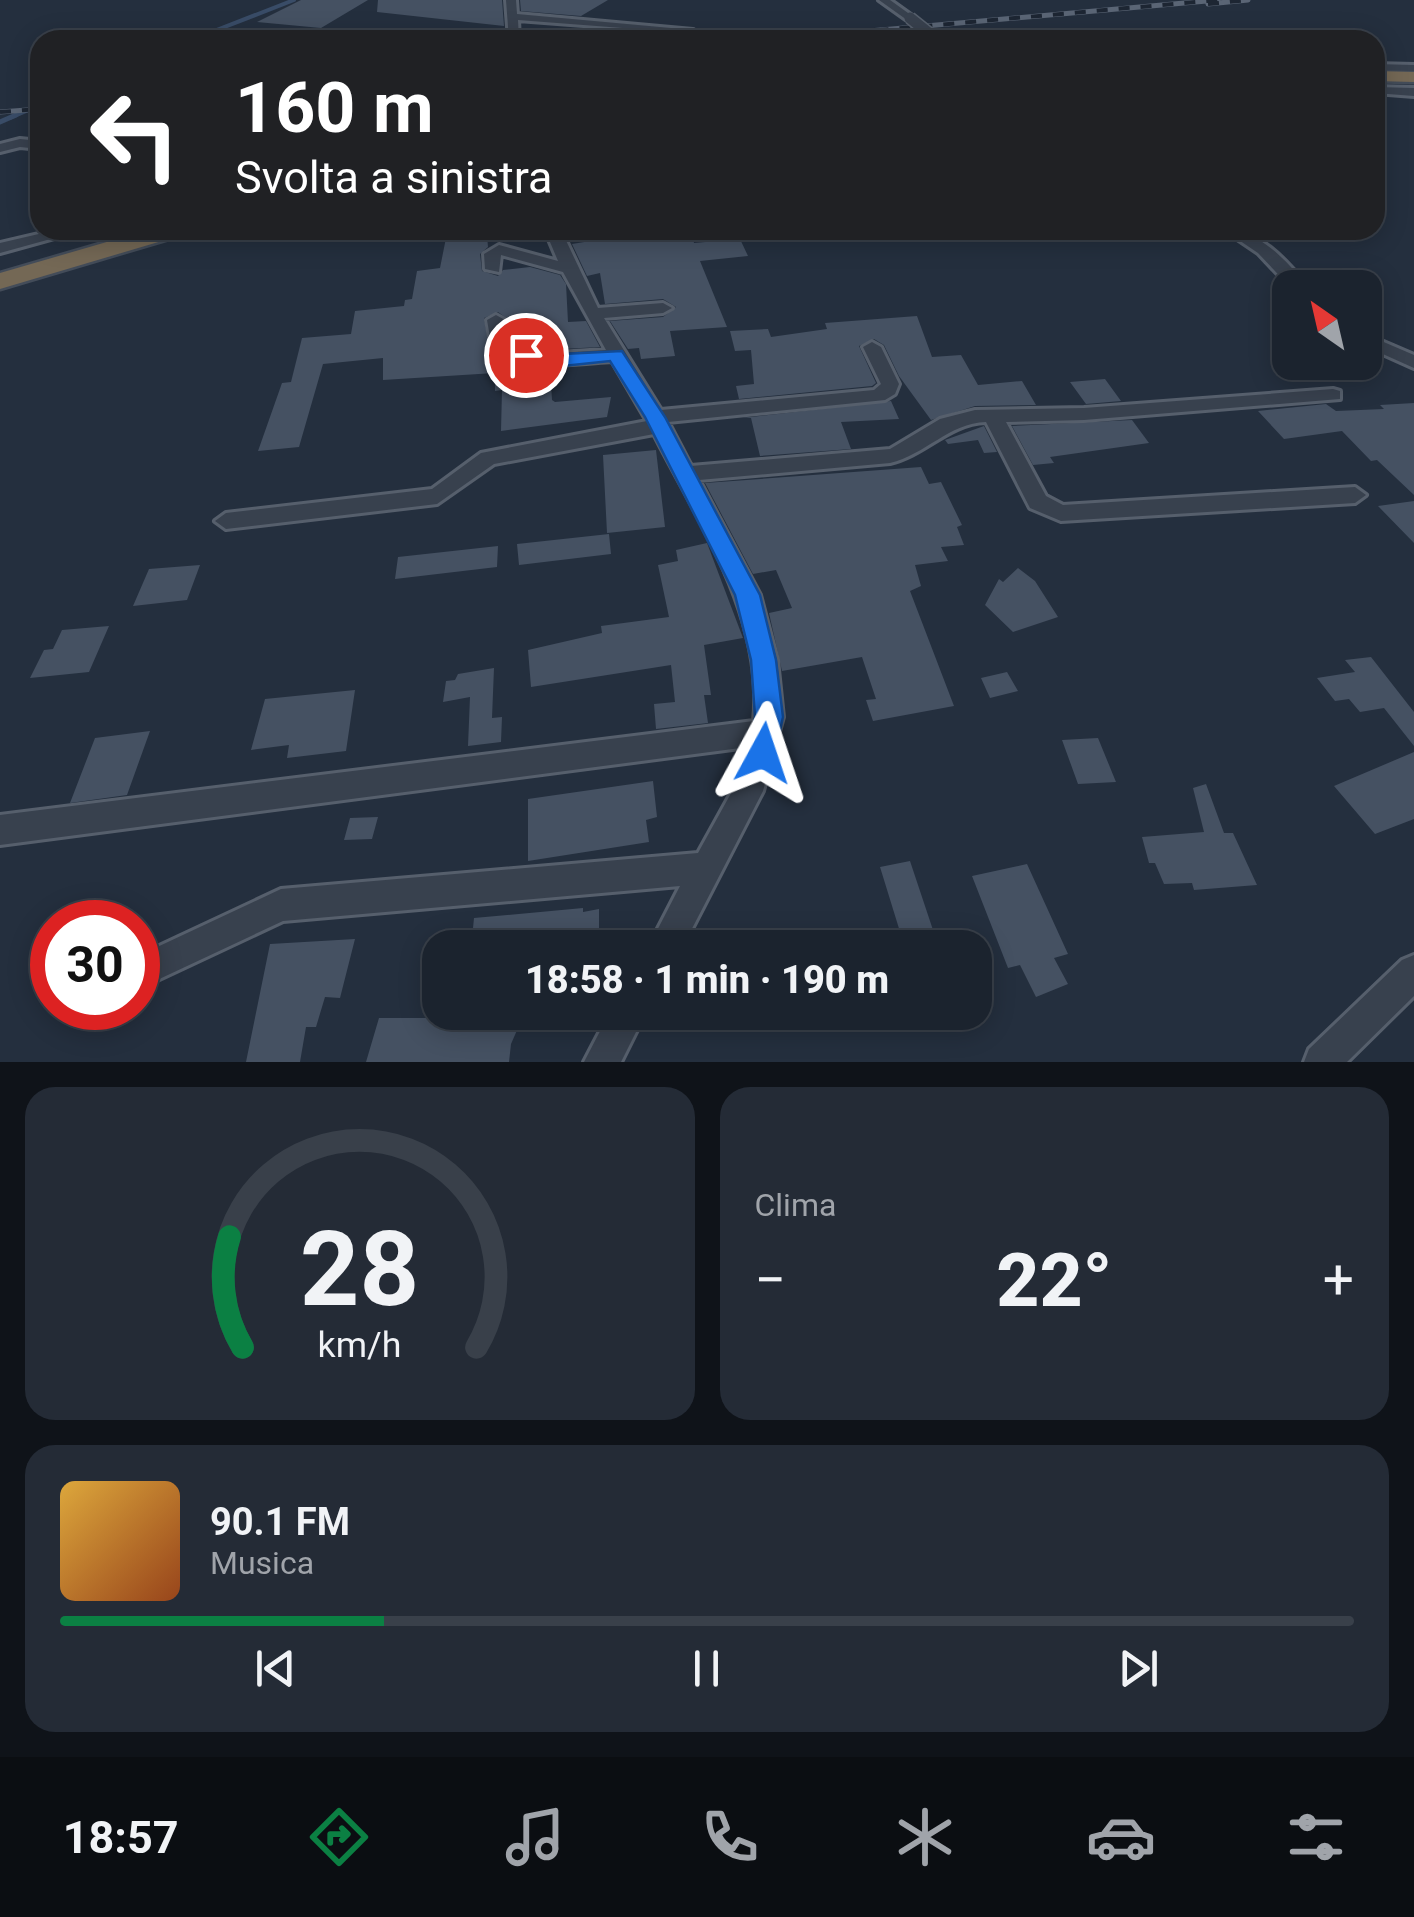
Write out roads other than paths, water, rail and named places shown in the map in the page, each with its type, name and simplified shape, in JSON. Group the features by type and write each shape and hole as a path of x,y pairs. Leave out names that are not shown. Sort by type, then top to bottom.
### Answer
{"highway":[{"path":"1385,83 1414,84"},
{"path":"0,268 97,240"},
{"path":"0,281 140,240"}],"street":[{"path":"511,0 513,30"},
{"path":"884,0 925,30"},
{"path":"512,18 688,30"},
{"path":"1385,67 1414,68"},
{"path":"0,148 30,144"},
{"path":"0,248 33,240"},
{"path":"557,240 592,314 657,422 748,595 764,660 769,717 754,781 673,930"},
{"path":"1248,240 1283,270"},
{"path":"493,269 492,254 499,250 569,269"},
{"path":"592,314 663,308"},
{"path":"496,320 497,334 526,355 563,360 616,355"},
{"path":"226,521 437,496 488,458 657,422 878,396 890,384 872,347"},
{"path":"1382,348 1414,362"},
{"path":"684,474 890,456 903,453 957,420 1333,395"},
{"path":"992,416 1038,502 1060,513 1354,495"},
{"path":"0,830 766,732"},
{"path":"160,963 281,905 706,868"},
{"path":"1322,1062 1414,972"},
{"path":"602,1062 619,1030"}],"waterway":[{"path":"217,30 294,0"},
{"path":"10,118 30,109"},
{"path":"0,122 16,115"}],"railway":[{"path":"880,30 1218,0"},
{"path":"1208,4 1248,0"},
{"path":"0,112 30,110"}]}
